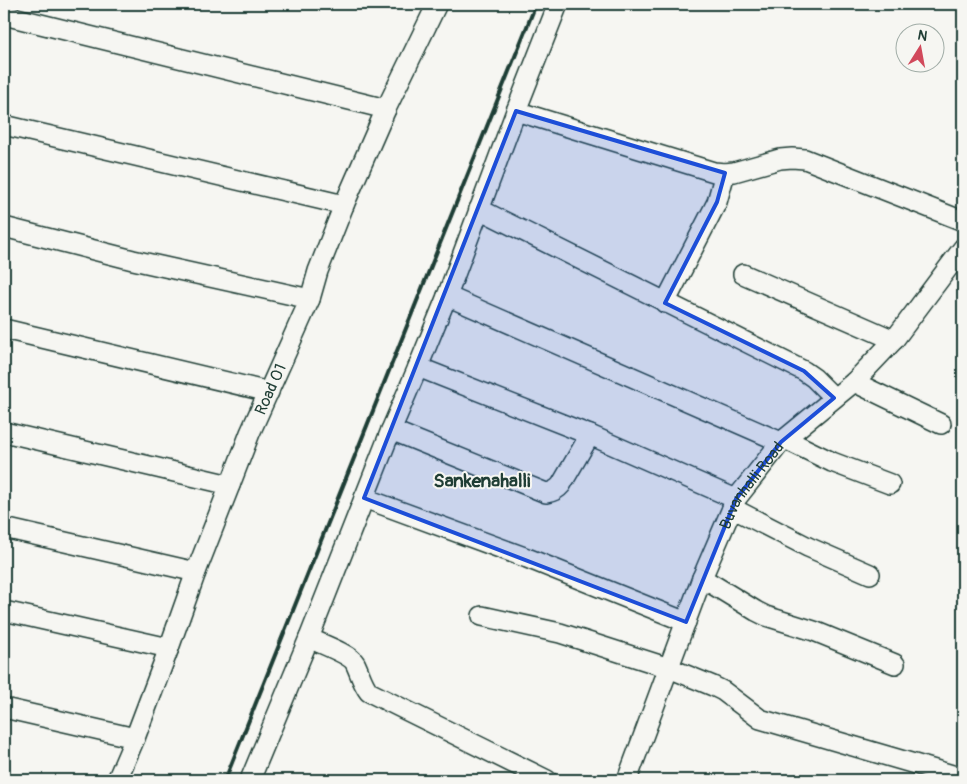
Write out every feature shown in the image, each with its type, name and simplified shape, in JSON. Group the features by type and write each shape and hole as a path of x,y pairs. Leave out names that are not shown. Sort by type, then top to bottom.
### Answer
{"street":[{"name":"Road 01","path":"117,780 135,738 196,572 250,434 310,299 318,271 344,205 386,109 437,4"},
{"path":"250,780 418,367 558,4"},
{"path":"4,15 386,109"},
{"path":"516,111 714,172 734,172 780,159 805,159 963,221"},
{"path":"4,125 344,205"},
{"path":"665,303 717,202 725,173"},
{"path":"479,209 804,371 834,398"},
{"path":"4,227 133,260 310,299"},
{"name":"Buvanhalli Road","path":"627,780 702,578 734,504 783,440 854,382 894,340 963,248"},
{"path":"743,274 894,340"},
{"path":"446,296 832,462 890,484"},
{"path":"4,329 269,392"},
{"path":"418,367 590,436 734,504 808,547 870,574"},
{"path":"854,382 941,424"},
{"path":"391,430 546,493 552,493 561,485 590,436"},
{"path":"4,432 230,485"},
{"path":"364,498 527,558 686,622"},
{"path":"4,528 196,572"},
{"path":"702,578 766,616 814,631 895,664"},
{"path":"4,611 169,648"},
{"path":"482,616 560,633 669,668 722,691 760,719 963,778"},
{"path":"309,638 348,656 354,661 363,684 369,692 547,780"},
{"path":"4,708 135,738"}],"highlighted area":[{"path":"516,111 725,173 717,202 665,303 804,371 834,398 781,442 736,499 686,622 364,498"}],"railway":[{"path":"225,780 536,4"}],"district":[{"name":"Sankenahalli","path":"482,480"}]}
